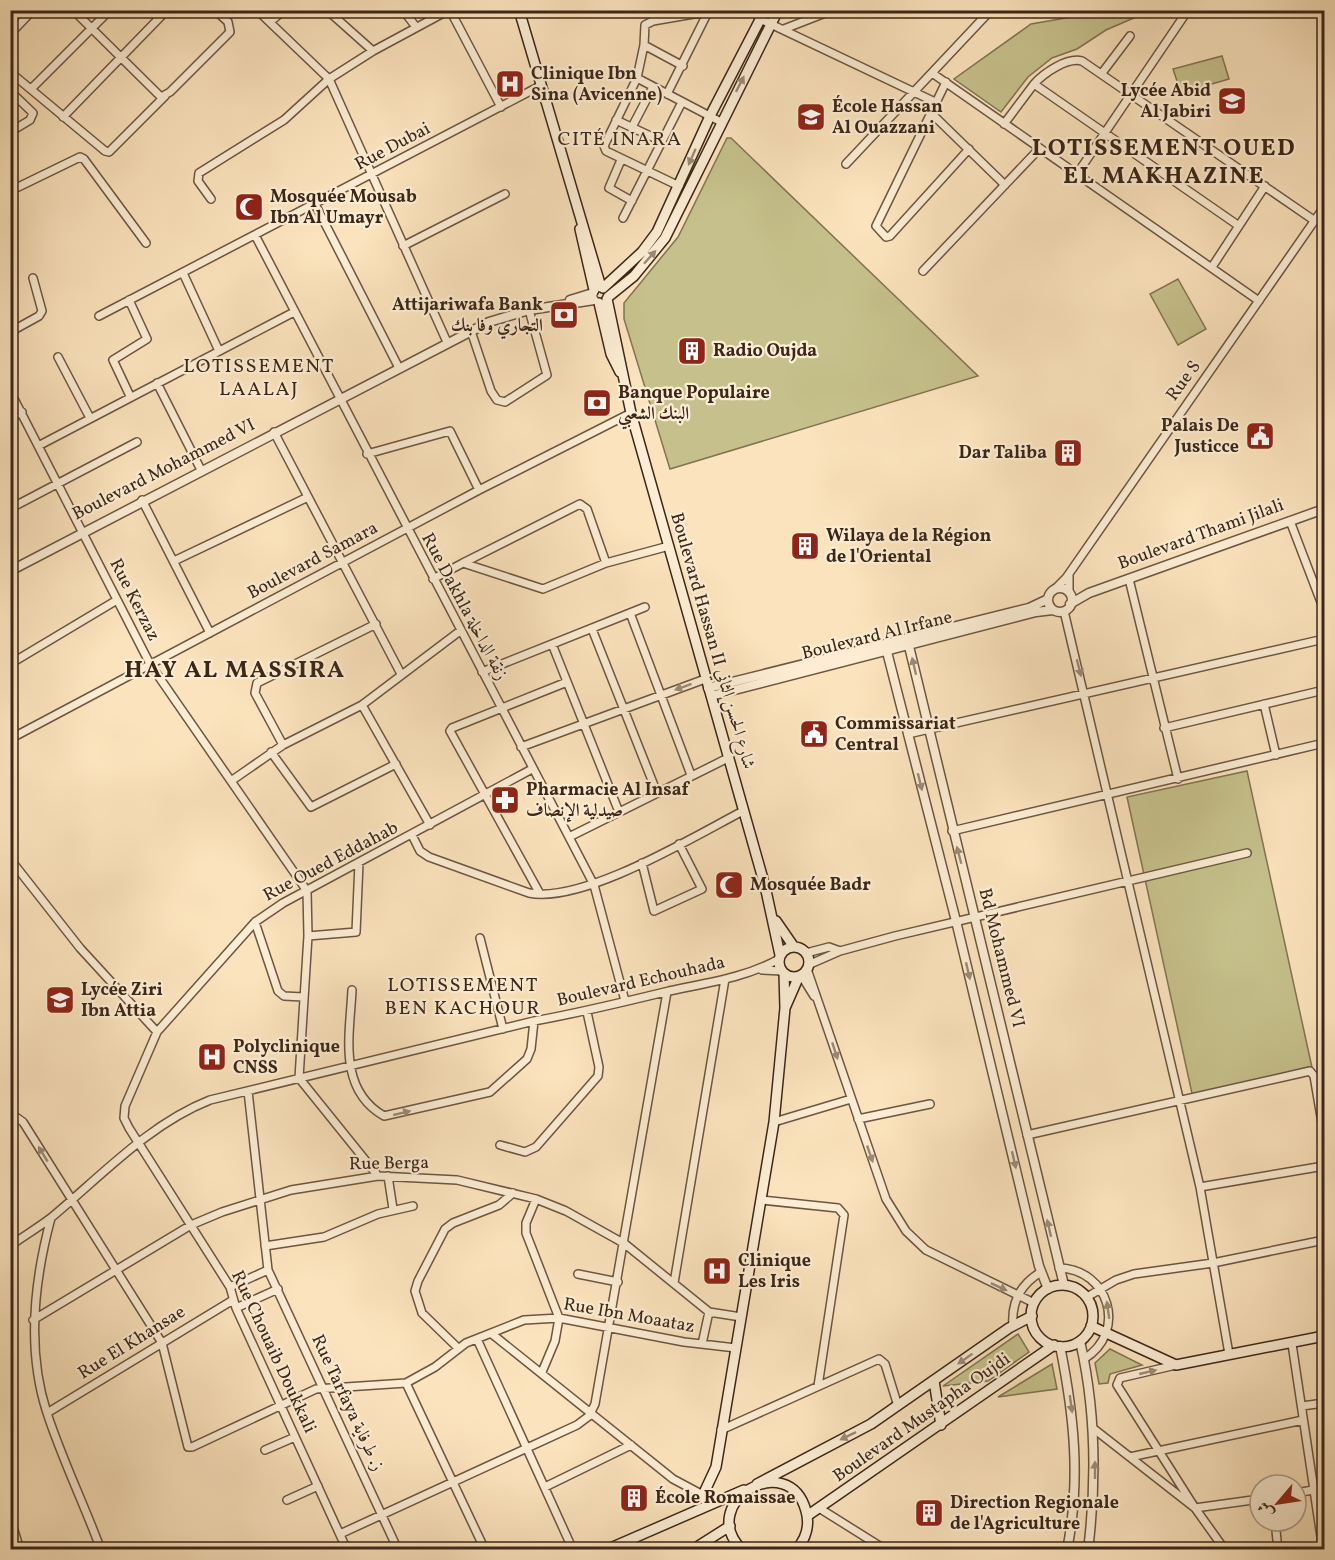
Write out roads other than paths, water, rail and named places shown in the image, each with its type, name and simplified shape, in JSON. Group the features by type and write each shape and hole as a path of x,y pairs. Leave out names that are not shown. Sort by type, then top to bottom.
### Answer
{"main road":[{"name":"Boulevard Hassan II شارع الحسن الثاني","path":"519,10 579,221 581,243 600,295 611,354 621,375 772,916 779,957"},
{"name":"Boulevard Mohammed VI","path":"600,295 634,276 665,238 778,10"},
{"name":"Boulevard Mohammed VI","path":"600,295 651,241 679,186 710,116 763,15"},
{"name":"Boulevard Hassan II شارع الحسن الثاني","path":"772,916 794,947"},
{"path":"707,1504 703,1495 716,1467 774,1122 785,1008 783,972 779,957 785,949 794,947 806,954 804,971 785,1008"},
{"path":"783,972 804,971"},
{"path":"1064,1285 1074,1288 1087,1297 1092,1308 1091,1326 1080,1341 1057,1346 1038,1335 1032,1316 1034,1304 1048,1289 1064,1285"},
{"name":"Boulevard Mustapha Oujdi","path":"746,1490 863,1428 1013,1326 1032,1316"},
{"path":"1091,1326 1106,1335 1176,1365 1324,1336"},
{"name":"Boulevard Mustapha Oujdi","path":"807,1516 1057,1346"},
{"path":"934,1381 941,1425"},
{"path":"757,1484 774,1482 789,1488 802,1500 807,1516 806,1533 796,1550"},
{"path":"606,1550 707,1504 746,1490"},
{"path":"742,1550 730,1526 733,1505 746,1490"},
{"path":"692,1550 730,1526"}],"street":[{"path":"10,34 33,10"},
{"path":"73,10 161,97 165,96"},
{"path":"31,89 110,10"},
{"path":"63,117 167,10"},
{"path":"10,72 100,148 110,152 230,32 228,22 215,10"},
{"path":"257,10 329,79 447,342"},
{"path":"270,22 284,10"},
{"path":"327,10 373,51"},
{"path":"403,10 416,27"},
{"path":"211,199 198,181 199,173 284,120 329,79 373,51 449,10 501,107"},
{"path":"679,186 621,160 604,148 637,78 644,45 644,27 648,23 717,10"},
{"path":"753,10 763,15 771,24 935,102"},
{"path":"784,29 833,10"},
{"path":"846,164 991,10"},
{"path":"1077,174 1188,10"},
{"path":"667,94 708,12"},
{"path":"1102,73 1130,36"},
{"path":"644,45 683,66"},
{"path":"1004,124 1043,75 1072,60 1082,62 1102,73 1315,221"},
{"path":"932,73 1259,301"},
{"path":"637,78 721,122"},
{"path":"946,82 875,223 886,237 890,236 969,149"},
{"path":"1034,84 1239,226"},
{"name":"Rue Dubai","path":"99,316 540,86"},
{"path":"632,127 653,87"},
{"path":"10,91 33,113 30,120 10,132"},
{"path":"623,218 682,102"},
{"path":"930,112 1005,185"},
{"path":"616,120 661,141"},
{"path":"922,271 1039,149"},
{"path":"10,191 80,157 84,159 146,243"},
{"path":"621,160 609,188 632,201"},
{"path":"1212,267 1265,186"},
{"path":"404,246 505,194"},
{"path":"315,204 399,368"},
{"name":"Rue S","path":"1054,590 1069,573 1324,207"},
{"name":"Rue Dakhla زنقة الداخلة","path":"255,235 367,454 594,885 625,1001"},
{"path":"183,273 219,351"},
{"path":"10,332 39,316 42,311 33,278"},
{"name":"Boulevard Mohammed VI","path":"10,571 82,531 447,342 499,318 600,295"},
{"path":"129,300 147,339 113,360 130,396"},
{"path":"471,331 491,390 497,400 505,402 547,375 529,310"},
{"path":"40,445 294,312"},
{"path":"58,357 90,417"},
{"path":"157,383 201,470"},
{"name":"Rue Kerzaz","path":"10,391 40,445 150,664 307,891"},
{"path":"10,418 22,412"},
{"name":"Boulevard Samara","path":"12,736 406,528 631,413"},
{"path":"367,454 450,431 479,490"},
{"path":"274,432 401,674"},
{"path":"13,507 137,442"},
{"path":"174,561 308,497"},
{"path":"142,500 210,633"},
{"path":"433,579 580,504 587,509 606,563"},
{"name":"Boulevard Thami Jilali","path":"1089,593 1324,509"},
{"path":"1290,521 1324,610"},
{"path":"463,563 543,590 606,563 669,546"},
{"path":"1069,573 1067,608 1108,796 1200,1187 1229,1354"},
{"path":"1129,579 1178,779"},
{"path":"1054,590 1089,593 1067,608 1053,610 1048,599 1054,590"},
{"name":"Boulevard Al Irfane","path":"708,687 886,647 1034,606 1048,599"},
{"path":"10,664 117,600"},
{"path":"482,672 645,607"},
{"name":"Boulevard Al Irfane","path":"908,641 1053,610"},
{"path":"630,613 691,776"},
{"path":"283,745 255,693 257,683 376,624"},
{"path":"592,629 657,793"},
{"path":"231,781 283,745 362,705 460,631"},
{"path":"908,734 1324,639"},
{"name":"Bd Mohammed VI","path":"908,641 952,831 1064,1285"},
{"path":"552,644 619,812"},
{"name":"Bd Mohammed VI","path":"886,647 956,921 1041,1272 1048,1289"},
{"path":"540,894 450,731 452,728 501,710 567,681"},
{"path":"521,747 661,695 708,687"},
{"path":"1164,728 1324,690"},
{"path":"1264,704 1276,755"},
{"path":"362,705 430,825"},
{"path":"952,831 1108,796 1324,743"},
{"path":"271,752 312,807 396,764"},
{"path":"569,837 728,758"},
{"name":"Rue Oued Eddahab","path":"139,1144 124,1118 124,1106 157,1032 255,922 283,903 532,769"},
{"path":"412,835 420,851 429,857 529,893 540,894 594,885 743,812"},
{"path":"642,863 654,911 702,889 679,844"},
{"path":"1034,1304 942,1260 926,1250 906,1231 885,1199 819,1003 804,971 840,951 956,921 1247,853"},
{"path":"10,859 80,948 157,1032"},
{"path":"308,936 356,932 359,863"},
{"path":"307,891 308,936 299,1078 378,1176"},
{"path":"255,922 278,991 284,996 303,997"},
{"path":"480,938 503,1029"},
{"path":"806,954 829,947 840,951"},
{"name":"Boulevard Echouhada","path":"10,1246 51,1218 139,1144 200,1104 534,1021 587,1012 625,1001 725,979 759,970 779,957"},
{"name":"Boulevard Echouhada","path":"759,970 783,972"},
{"path":"674,1282 725,979"},
{"path":"352,990 349,1067 354,1082 384,1116 490,1092 526,1059 531,1049 534,1021"},
{"path":"340,1534 582,1423 592,1413 610,1328 667,992"},
{"path":"500,1145 525,1152 536,1147 596,1079 599,1067 587,1012"},
{"path":"1027,1135 1310,1071 1314,1076 1324,1135"},
{"path":"230,1287 268,1270 262,1198 248,1091"},
{"path":"774,1122 851,1099"},
{"path":"858,1119 930,1104"},
{"path":"10,1113 23,1122 162,1343"},
{"name":"Rue Chouaib Doukkali","path":"139,1144 230,1287 236,1308 347,1550"},
{"path":"1200,1187 1324,1166"},
{"name":"Rue Berga","path":"33,1320 191,1225 262,1198 333,1182 378,1176 457,1180 536,1199 566,1211 624,1244 709,1312"},
{"path":"388,1176 393,1209"},
{"path":"458,1348 422,1313 415,1291 418,1281 432,1250 445,1230 453,1223 499,1205 513,1193"},
{"path":"536,1199 526,1223 526,1233 559,1318 555,1341 542,1371"},
{"path":"760,1200 838,1208 844,1215 818,1386"},
{"path":"266,1246 324,1237 393,1209 413,1206"},
{"path":"51,1218 41,1257 33,1320 47,1413 101,1550"},
{"path":"1087,1297 1116,1280 1134,1274 1213,1263 1324,1240"},
{"path":"1059,1268 1082,1273 1101,1289 1109,1311 1106,1335 1097,1349 1084,1359"},
{"name":"Rue Tarfaya ز. طرفاية","path":"268,1270 398,1550"},
{"path":"1013,1326 1017,1297 1025,1285 1041,1272"},
{"path":"578,1274 618,1281"},
{"path":"236,1308 278,1289"},
{"name":"Rue El Khansae","path":"47,1413 233,1300"},
{"path":"702,1344 709,1312 741,1317"},
{"name":"Rue Ibn Moaataz","path":"162,1343 188,1447 324,1387 386,1386 406,1383 435,1367 458,1348 524,1320 559,1318 736,1348"},
{"path":"492,1334 542,1371 673,1479 703,1495"},
{"path":"477,1339 573,1550"},
{"path":"1080,1341 1095,1430 1095,1487 1088,1550"},
{"path":"1292,1344 1312,1490 1323,1550"},
{"path":"1057,1346 1069,1391 1075,1442 1076,1486 1067,1548 1079,1550"},
{"path":"721,1430 879,1359 885,1364 898,1406"},
{"path":"1176,1365 1120,1378 1117,1382 1118,1389 1225,1550"},
{"path":"406,1383 485,1550"},
{"path":"1302,1406 1324,1403"},
{"path":"1130,1457 1303,1420"},
{"path":"1095,1430 1195,1508 1248,1501"},
{"path":"265,1450 295,1437"},
{"path":"545,1487 631,1445"},
{"path":"287,1500 318,1486"},
{"path":"1308,1491 1324,1488"},
{"path":"819,1508 886,1550"},
{"path":"10,1517 20,1550"},
{"path":"1276,1533 1278,1550"}],"place":[{"name":"Clinique Ibn Sina (Avicenne)","path":"510,84"},
{"name":"Lycée Abid Al Jabiri","path":"1232,101"},
{"name":"École Hassan Al Ouazzani","path":"811,117"},
{"name":"Mosquée Mousab Ibn Al Umayr","path":"249,207"},
{"name":"Attijariwafa Bank التجاري وفا بنك","path":"564,315"},
{"name":"Radio Oujda","path":"692,351"},
{"name":"Banque Populaire البنك الشعبي","path":"597,403"},
{"name":"Palais De Justicce","path":"1260,436"},
{"name":"Dar Taliba","path":"1068,453"},
{"name":"Wilaya de la Région de l'Oriental","path":"805,546"},
{"name":"Commissariat Central","path":"814,734"},
{"name":"Pharmacie Al Insaf صيدلية الإنصاف","path":"505,800"},
{"name":"Mosquée Badr","path":"729,885"},
{"name":"Lycée Ziri Ibn Attia","path":"60,1000"},
{"name":"Polyclinique CNSS","path":"212,1057"},
{"name":"Clinique Les Iris","path":"717,1271"},
{"name":"École Romaissae","path":"634,1498"},
{"name":"Direction Regionale de l'Agriculture","path":"929,1513"}],"district":[{"name":"CITÉ INARA","path":"620,140"},
{"name":"LOTISSEMENT OUED EL MAKHAZINE","path":"1164,163"},
{"name":"LOTISSEMENT LAALAJ","path":"259,378"},
{"name":"HAY AL MASSIRA","path":"235,671"},
{"name":"LOTISSEMENT BEN KACHOUR","path":"463,998"}]}
